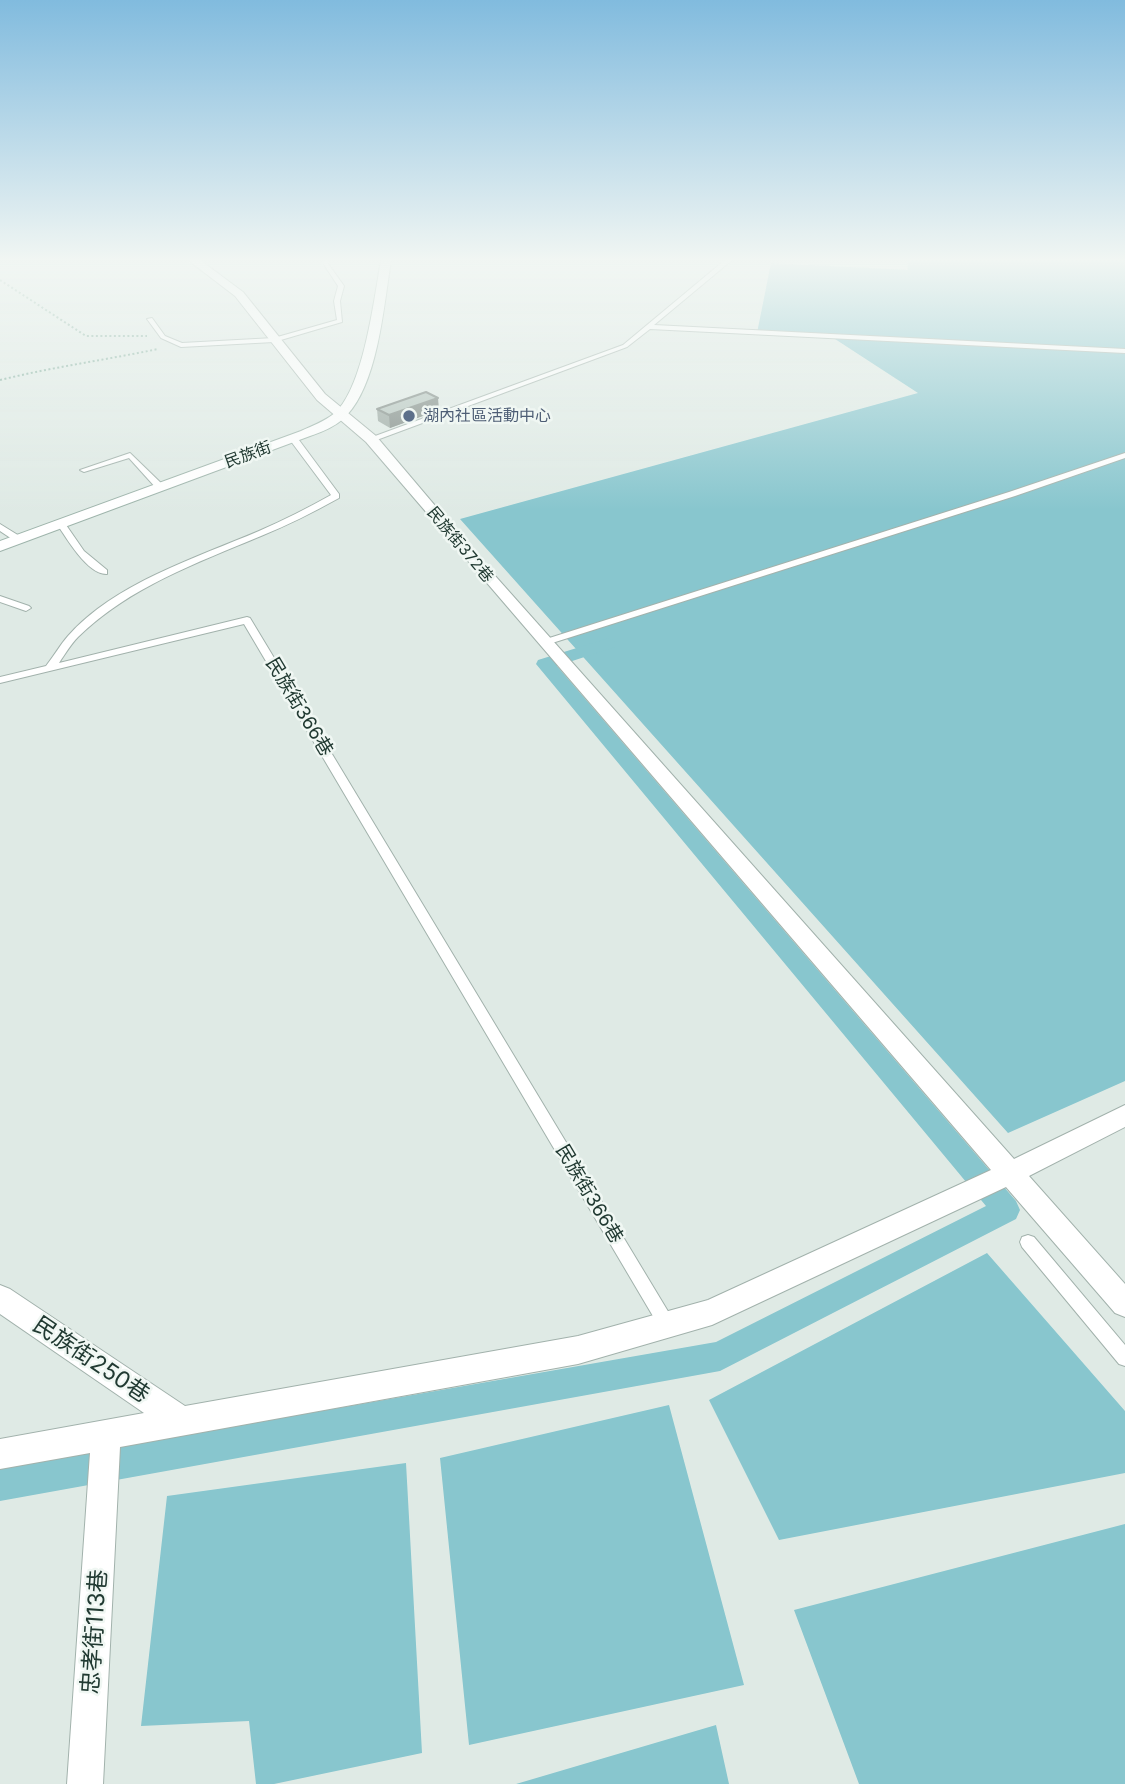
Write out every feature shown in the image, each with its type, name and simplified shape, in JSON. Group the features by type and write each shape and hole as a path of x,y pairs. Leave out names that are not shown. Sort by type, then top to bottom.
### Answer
{"street":[{"name":"民族街372巷","path":"277,343 321,397 372,439 475,563 1125,1304"},
{"path":"340,415 351,402 369,343"},
{"name":"民族街","path":"0,546 293,438 340,415"},
{"path":"0,1454 105,1455 183,1422 578,1350 712,1312 956,1200 1125,1115"},
{"name":"民族街250巷","path":"0,1298 183,1422"},
{"name":"忠孝街113巷","path":"85,1784 105,1455"}],"lane":[{"path":"177,343 213,343"},
{"path":"372,439 610,353 629,343"},
{"path":"972,343 1125,351"},
{"path":"0,680 49,669 61,648 79,628 97,612 131,592 336,496 293,438"},
{"path":"84,470 130,455 160,487"},
{"path":"553,650 1125,455"},
{"path":"61,524 81,553 104,572"},
{"path":"0,527 18,539"},
{"path":"0,598 26,608"},
{"name":"民族街366巷","path":"49,669 247,620 666,1324"},
{"path":"1028,1242 1125,1358"}],"path":[{"path":"0,380 67,364 96,362 181,345"}],"water":[{"path":"842,343 1125,343 1125,1081 1008,1133 460,519 918,393"},
{"path":"987,1253 1125,1411 1125,1473 779,1540 709,1400"},
{"path":"669,1405 744,1685 469,1745 440,1458"},
{"path":"406,1463 422,1753 274,1784 256,1784 249,1721 141,1726 167,1496"},
{"path":"1125,1524 1125,1784 859,1784 794,1610"},
{"path":"716,1725 729,1784 516,1784"}],"building":[{"path":"426,392 438,398 389,415 377,409"}],"waterway":[{"path":"0,1484 720,1356 1006,1210 545,664 609,643"}],"place":[{"name":"湖內社區活動中心","path":"409,416"}]}
